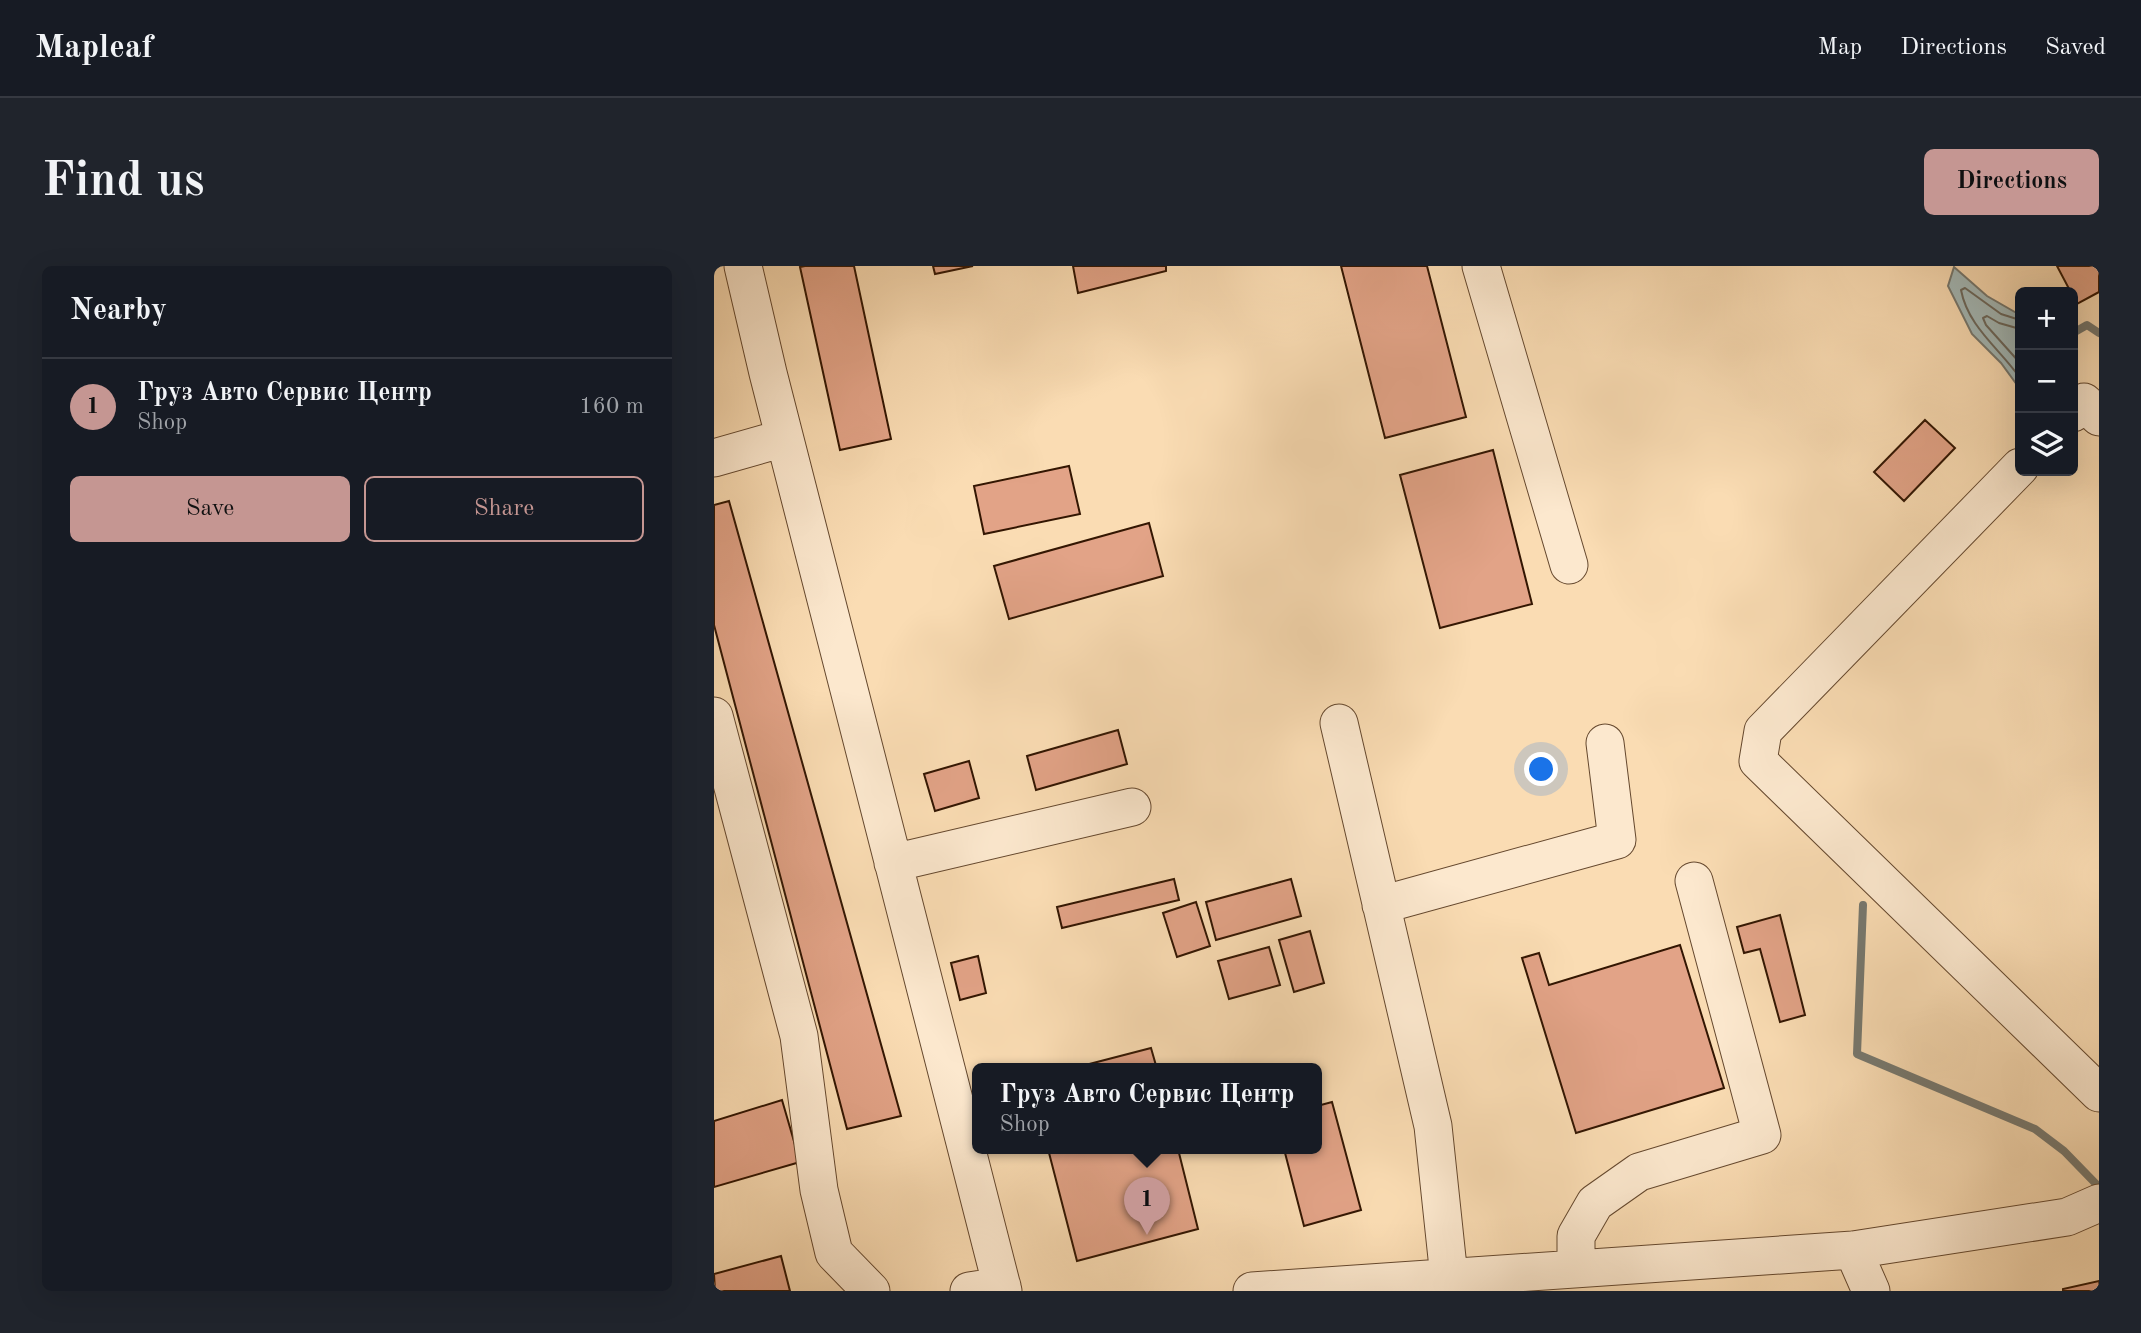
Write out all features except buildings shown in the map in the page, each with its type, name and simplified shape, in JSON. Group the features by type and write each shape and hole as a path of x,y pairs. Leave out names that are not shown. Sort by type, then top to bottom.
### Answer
{"street":[{"path":"743,266 784,438 893,863 991,1289"},
{"path":"1481,266 1569,565"},
{"path":"2078,408 2084,402 2099,416"},
{"path":"714,458 784,438"},
{"path":"2015,472 1763,731 1758,761 2099,1093"},
{"path":"714,716 799,1036 819,1190 834,1253 871,1291"},
{"path":"1339,723 1433,1126 1449,1278"},
{"path":"1381,905 1616,840 1605,743"},
{"path":"893,863 1132,807"},
{"path":"1576,1269 1576,1236 1595,1203 1639,1172 1762,1135 1695,881"},
{"path":"1252,1291 1853,1250 2067,1217 2099,1203"},
{"path":"1853,1250 1871,1291"}],"water":[{"path":"1954,267 1987,296 2015,312 2015,382 2001,363 1972,334 1948,286"}],"waterway":[{"path":"2078,330 2087,325 2099,333"},
{"path":"1863,905 1857,1054 2035,1129 2064,1151 2099,1187"}],"place":[{"name":"Груз Авто Сервис Центр","path":"1147,1235"}]}
